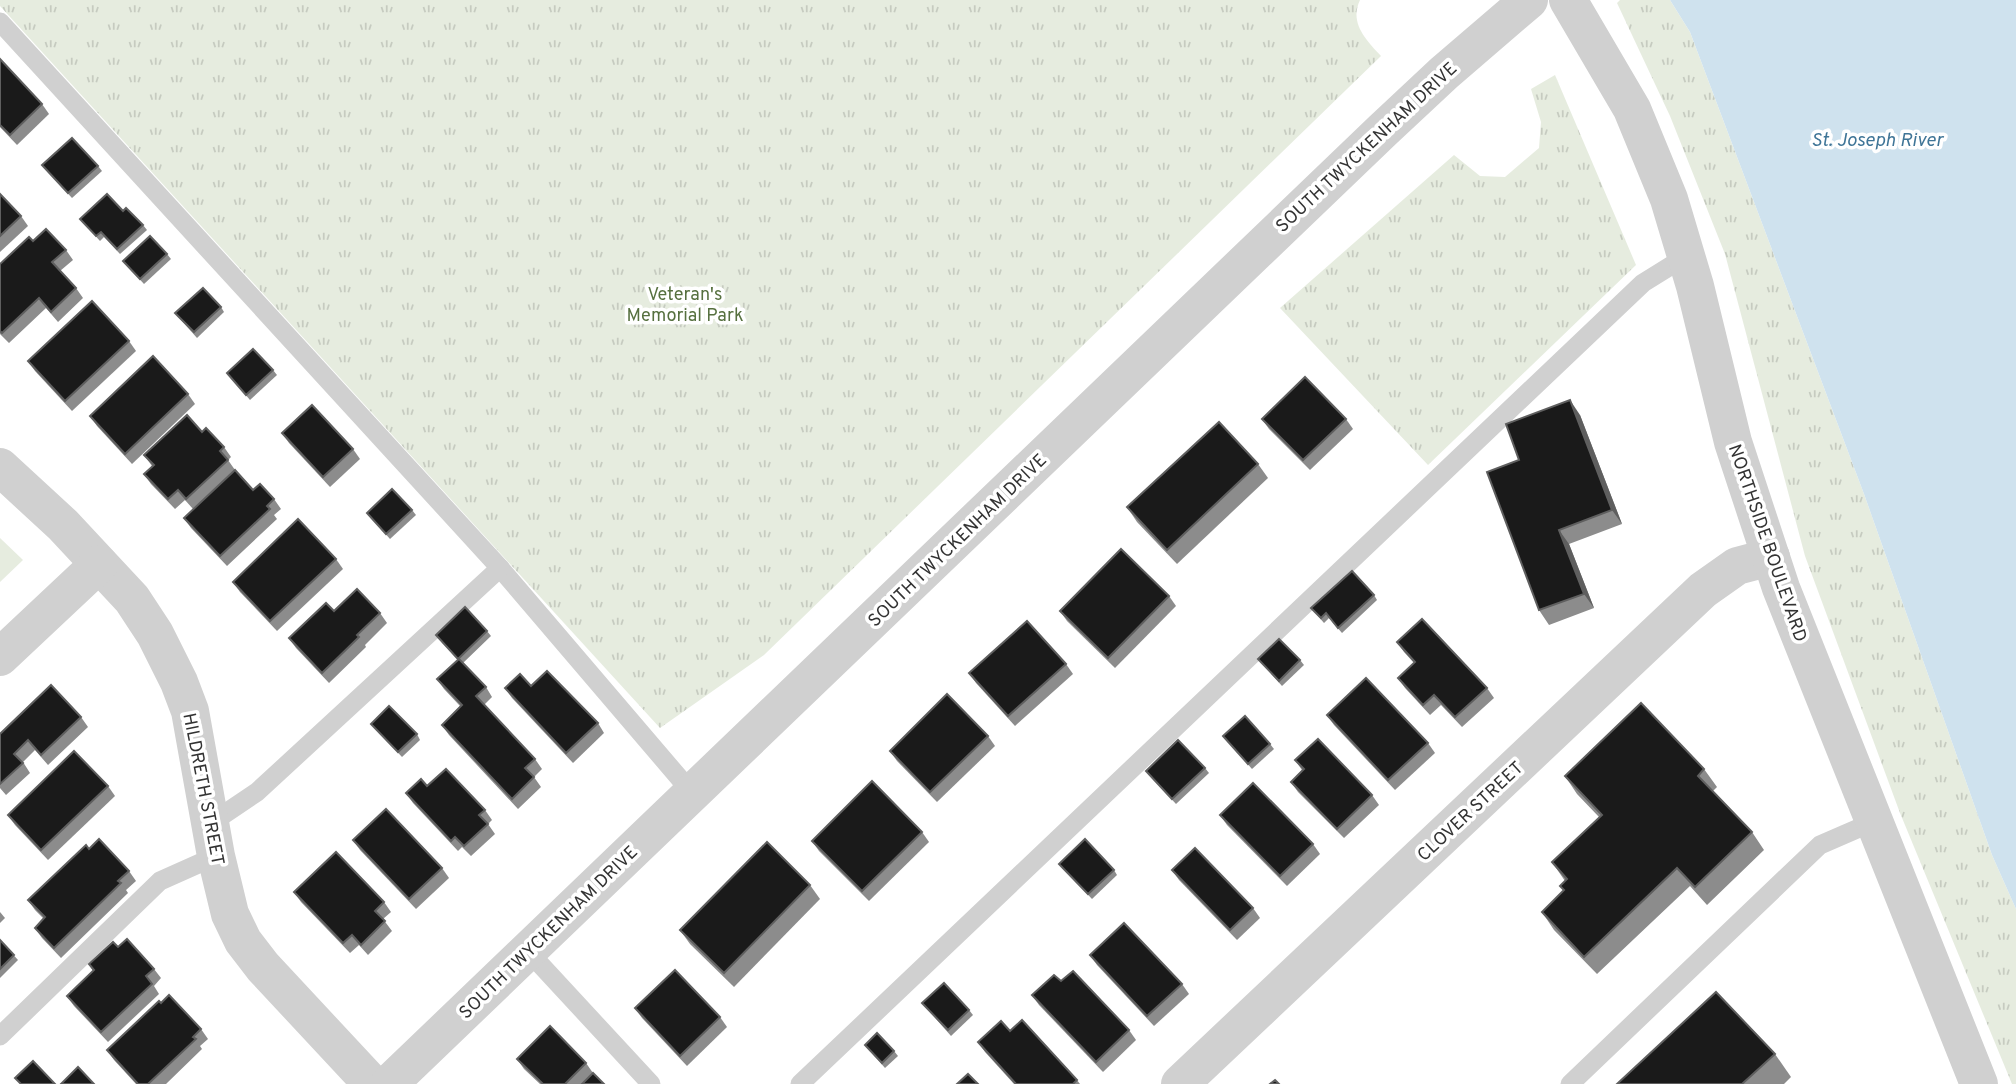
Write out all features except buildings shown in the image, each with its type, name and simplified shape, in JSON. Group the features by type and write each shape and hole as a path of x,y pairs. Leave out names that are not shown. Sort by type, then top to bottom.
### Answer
{"street":[{"name":"SOUTH TWYCKENHAM DRIVE","path":"389,1084 1383,130 1487,35 1530,0"},
{"name":"NORTHSIDE BOULEVARD","path":"1568,0 1632,108 1669,200 1695,286 1733,442 1780,588 1979,1084"},
{"name":"HILDRETH STREET","path":"0,467 63,525 132,599 155,634 190,711 230,914 243,941 263,967 372,1084"},
{"name":"CLOVER STREET","path":"1180,1084 1703,590 1737,566 1771,557"},
{"path":"0,657 99,564"}],"lane":[{"path":"0,22 500,568 693,794"},
{"path":"800,1084 1633,293 1685,257"},
{"path":"0,1036 160,881 214,840 257,792 500,568"},
{"path":"1570,1084 1820,845 1873,822"},
{"path":"527,950 651,1084"}],"green space":[{"name":"Veteran's Memorial Park","path":"0,0 1360,0 1357,8 1358,24 1381,56 764,655 660,728 0,6"},
{"path":"1620,0 1670,0 1690,32 1864,494 1992,855 2016,909 2016,1084 2012,1084 1900,813 1805,556 1725,254 1670,116 1617,3"},
{"path":"1555,75 1636,265 1428,465 1280,308 1454,155 1480,176 1505,177 1539,148 1541,122 1531,89"},
{"path":"0,538 23,560 0,582"}],"water":[{"name":"St. Joseph River","path":"1670,0 2016,0 2016,909 1992,855 1864,494 1690,32"}]}
